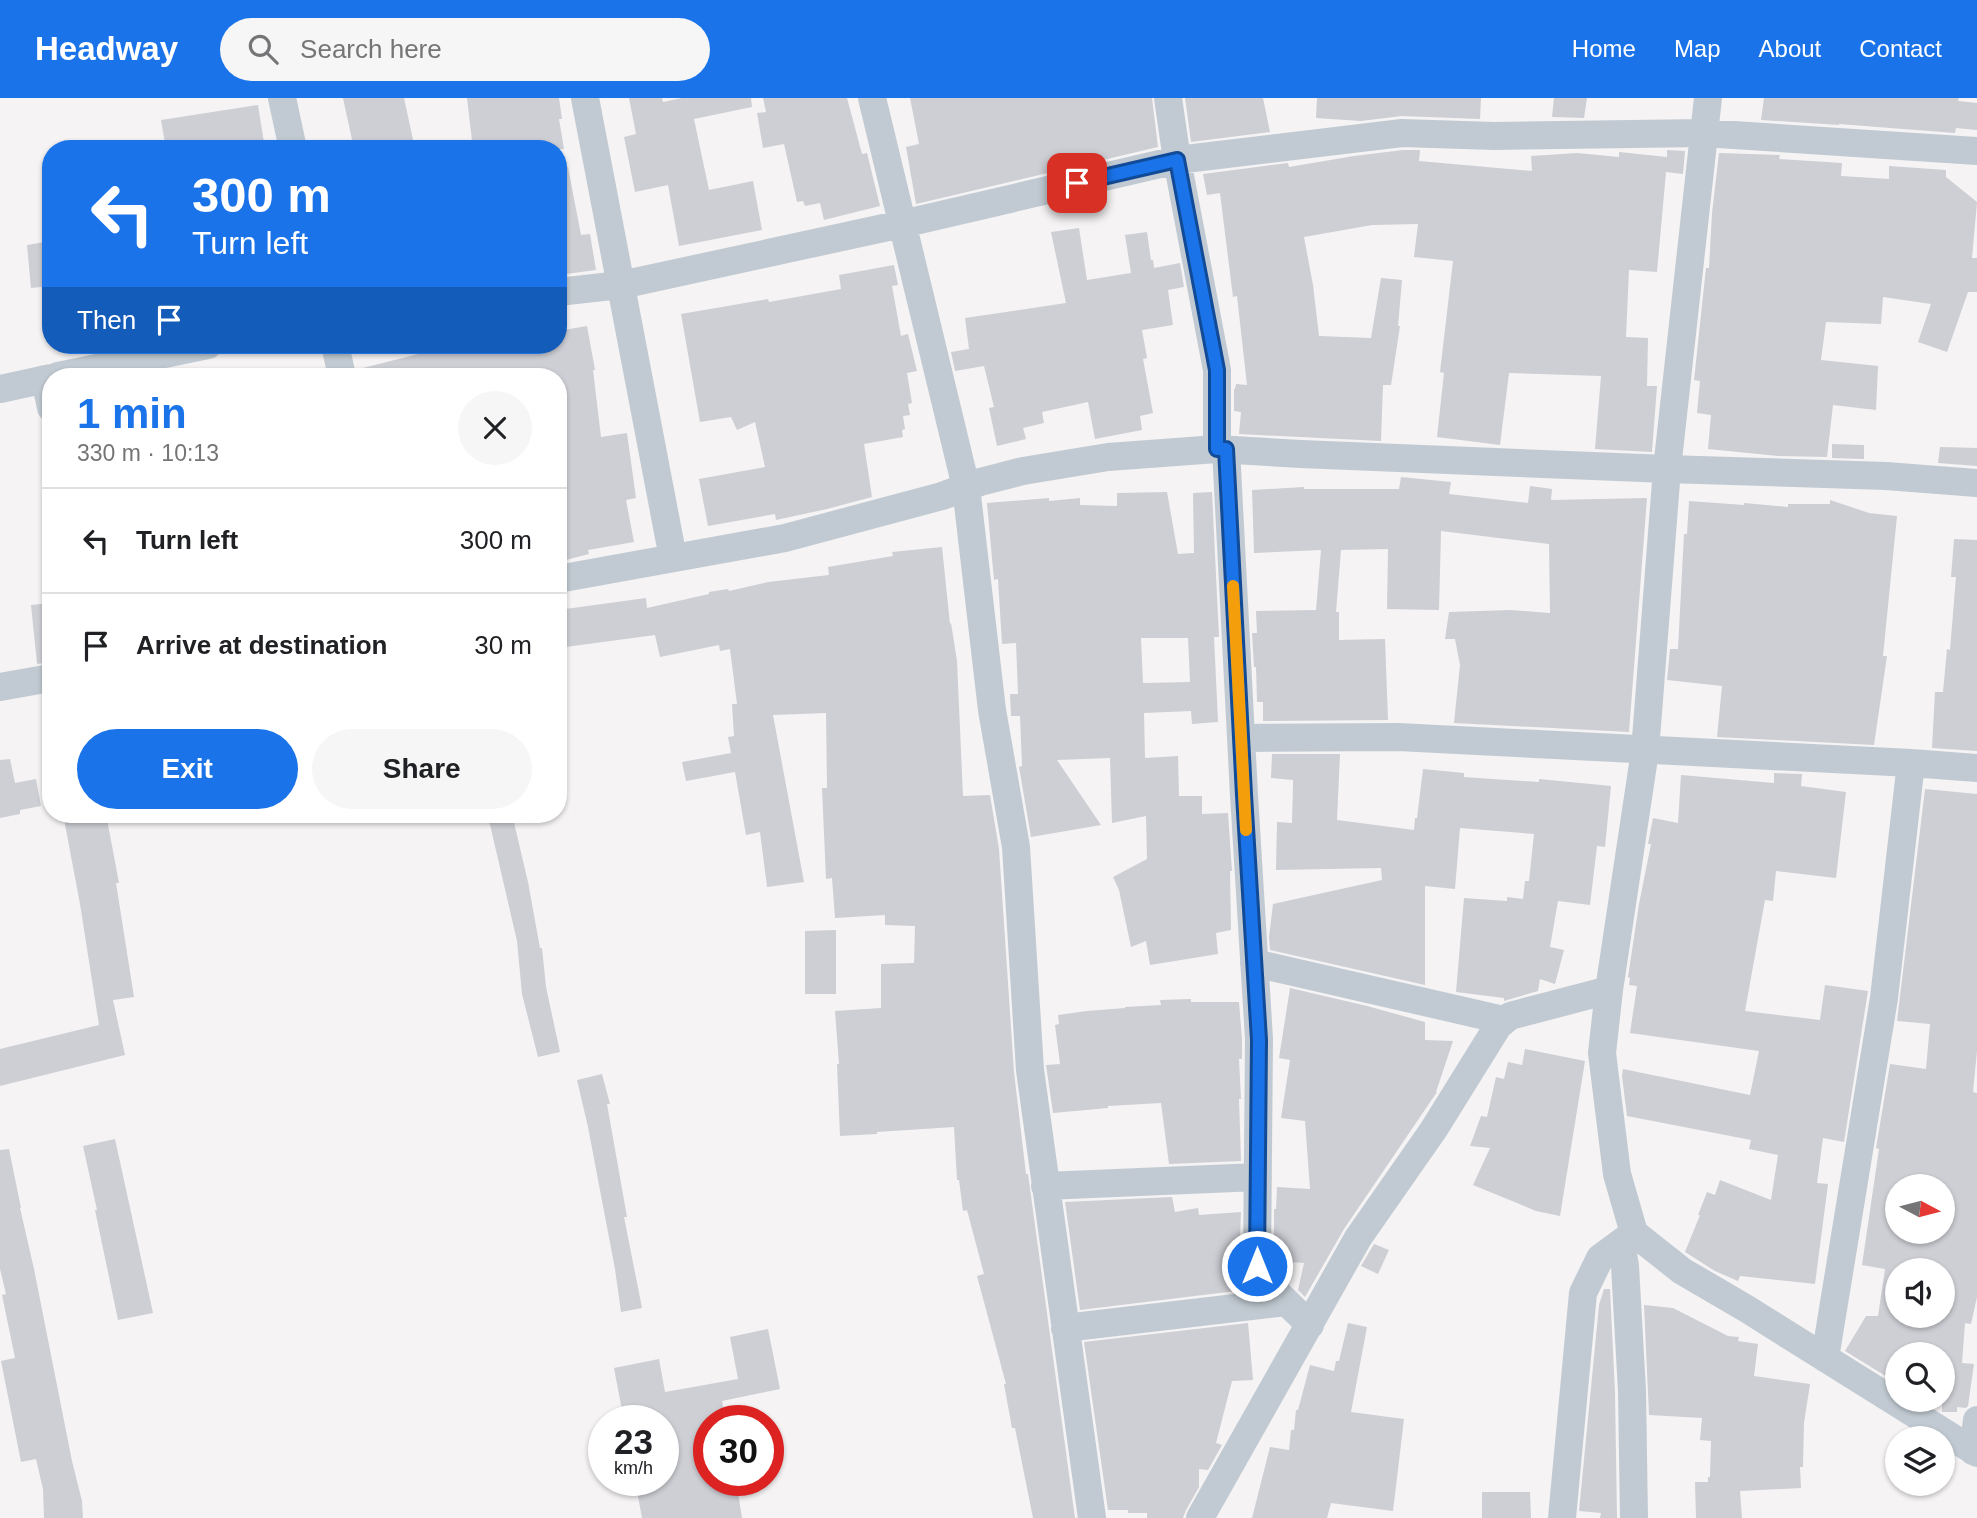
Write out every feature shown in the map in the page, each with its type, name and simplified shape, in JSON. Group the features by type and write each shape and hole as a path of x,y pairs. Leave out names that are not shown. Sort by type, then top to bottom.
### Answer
{"street":[{"path":"282,98 291,140"},
{"path":"585,98 673,558"},
{"path":"872,98 965,487 992,710 1016,847 1030,1070 1092,1518"},
{"path":"1168,98 1177,160 1217,370 1259,1040 1257,1266 1267,1283 1310,1325"},
{"path":"1634,1518 1632,1391 1625,1266 1628,1238 1602,1053 1645,751 1667,470 1707,98"},
{"path":"567,291 621,285 902,224 1177,160 1402,133 1494,136 1703,133 1977,151"},
{"path":"99,368 165,354"},
{"path":"0,388 42,380"},
{"path":"567,577 785,538 942,496 1023,471 1108,457 1222,449 1977,482"},
{"path":"0,687 42,680"},
{"path":"1241,738 1398,737 1977,768"},
{"path":"1825,1358 1884,998 1911,763"},
{"path":"1254,963 1503,1020"},
{"path":"1200,1518 1358,1238 1434,1129 1503,1020 1609,990"},
{"path":"1045,1186 1258,1177"},
{"path":"1628,1238 1975,1452 1977,1420"},
{"path":"1562,1518 1583,1293 1600,1258 1628,1238"},
{"path":"1065,1328 1286,1302"}],"building":[{"path":"343,98 404,98 413,140 352,140"},
{"path":"467,98 559,98 562,140 472,140"},
{"path":"629,98 662,98 663,102 682,98 751,98 752,107 694,119 709,190 753,181 762,230 679,246 668,185 635,192 624,137 636,134"},
{"path":"763,98 847,98 862,154 867,153 880,206 824,220 820,203 805,206 803,201 797,202 784,144 763,148 757,113 766,112"},
{"path":"910,98 1152,98 1158,147 916,204 906,147 919,144"},
{"path":"1185,98 1263,98 1270,132 1191,142"},
{"path":"1317,98 1481,98 1480,119 1402,116 1361,121 1316,118"},
{"path":"1554,98 1587,98 1584,118 1552,117"},
{"path":"1764,98 1959,98 1958,101 1977,103 1977,130 1956,128 1955,133 1761,120"},
{"path":"258,105 264,140 164,140 161,120"},
{"path":"1403,150 1420,150 1419,161 1532,171 1531,156 1577,153 1619,157 1619,152 1667,157 1667,150 1685,151 1683,174 1666,172 1657,272 1629,270 1626,337 1648,338 1647,386 1657,386 1652,452 1595,449 1601,376 1509,373 1500,445 1437,437 1444,373 1440,372 1453,261 1414,257 1418,224 1372,225 1304,237 1319,336 1371,338 1381,278 1402,280 1400,326 1391,385 1383,385 1381,441 1239,434 1241,412 1234,411 1234,389 1236,384 1247,385 1237,296 1233,297 1220,193 1207,195 1203,174 1288,163 1289,167"},
{"path":"1719,153 1780,155 1779,159 1842,163 1841,176 1889,179 1889,166 1946,170 1946,177 1977,202 1972,258 1977,258 1977,292 1968,292 1947,352 1918,342 1931,304 1883,297 1881,324 1826,322 1821,360 1878,366 1876,410 1833,405 1827,457 1778,456 1708,449 1711,415 1697,413 1700,381 1694,380 1706,268 1709,268"},
{"path":"567,167 581,235 590,234 596,270 567,274"},
{"path":"1079,228 1087,280 1131,273 1125,235 1147,232 1154,268 1180,263 1184,287 1168,290 1173,325 1142,330 1147,358 1143,359 1153,413 1140,416 1142,430 1095,439 1088,402 1042,412 1044,423 1023,428 1026,439 997,446 989,408 994,407 984,366 955,371 951,352 969,349 965,318 1066,303 1051,232"},
{"path":"42,242 42,287 31,288 27,245"},
{"path":"894,265 898,285 892,286 901,336 908,334 917,371 907,373 912,403 908,404 910,415 903,416 903,437 864,444 872,497 776,520 775,514 708,526 699,479 765,467 755,422 737,430 731,417 700,422 681,314 841,289 839,275"},
{"path":"587,326 595,370 601,437 627,433 636,498 626,500 634,542 588,550 589,554 567,560 567,368 363,368 418,354 567,354 567,329"},
{"path":"1832,444 1864,445 1864,459 1832,458"},
{"path":"1940,447 1977,448 1977,466 1938,463"},
{"path":"1401,477 1451,482 1449,494 1528,503 1530,486 1552,489 1551,500 1647,498 1629,732 1454,723 1460,665 1455,639 1445,639 1449,612 1511,610 1550,613 1549,544 1441,531 1439,610 1387,609 1388,549 1341,550 1336,612 1339,612 1339,640 1385,639 1388,720 1263,721 1263,702 1257,702 1254,667 1252,633 1257,633 1256,611 1316,610 1321,550 1254,553 1252,490 1304,487 1399,489"},
{"path":"1167,492 1178,554 1194,553 1193,493 1212,492 1219,637 1214,637 1218,722 1192,724 1191,711 1144,713 1145,758 1178,756 1179,796 1202,796 1202,814 1228,813 1232,871 1231,930 1216,933 1218,954 1150,965 1146,941 1131,947 1119,890 1113,877 1147,859 1146,816 1112,823 1110,758 1057,760 1101,825 1031,837 1019,767 1022,766 1020,716 1011,716 1010,694 1018,694 1016,643 1002,644 998,579 994,580 987,503 1080,498 1080,505 1117,506 1117,493","holes":["1141,638 1188,638 1190,682 1143,683"]},
{"path":"1830,500 1869,513 1897,516 1883,656 1887,656 1874,745 1717,737 1722,686 1667,680 1670,649 1678,649 1684,534 1687,534 1689,501 1788,507 1788,504 1830,504"},
{"path":"1954,539 1977,540 1977,751 1932,748 1935,692 1943,692 1947,649 1950,650 1956,577 1951,577"},
{"path":"942,547 950,624 957,661 963,796 990,795 999,849 1014,1072 1075,1518 1033,1518 1015,1428 1012,1428 1006,1384 977,1276 984,1274 967,1210 963,1211 957,1180 954,1127 840,1136 835,1011 881,1008 881,964 914,963 915,926 885,925 885,915 835,918 832,878 826,879 822,788 827,788 826,713 773,715 804,882 767,887 760,832 746,835 735,772 686,781 682,762 731,753 728,737 734,736 732,704 737,704 730,649 720,651 719,645 660,657 655,635 567,647 567,609 646,598 647,608 709,592 829,575 828,567 893,556 892,552"},
{"path":"42,604 42,663 37,664 31,605"},
{"path":"1272,754 1340,754 1337,820 1414,830 1423,769 1464,773 1464,777 1539,782 1539,779 1611,786 1605,847 1597,846 1590,905 1558,901 1550,947 1564,950 1555,984 1540,979 1538,991 1504,1001 1504,998 1456,992 1464,898 1507,901 1507,897 1523,899 1525,881 1529,881 1534,834 1460,828 1455,889 1425,886 1425,985 1270,950 1273,904 1382,880 1381,868 1276,870 1277,822 1292,823 1293,780 1271,778"},
{"path":"10,759 15,783 36,779 41,806 0,818 0,760"},
{"path":"1774,773 1802,774 1801,786 1846,792 1836,878 1776,871 1773,901 1765,900 1745,1011 1820,1020 1825,985 1868,991 1844,1142 1823,1138 1817,1183 1828,1184 1815,1284 1740,1276 1738,1281 1715,1271 1685,1252 1707,1192 1715,1195 1720,1180 1771,1200 1778,1155 1749,1149 1751,1140 1627,1116 1622,1076 1623,1069 1750,1095 1759,1051 1630,1033 1637,986 1629,985 1628,977 1653,818 1678,823 1681,775 1774,783"},
{"path":"1925,789 1977,794 1977,1051 1973,1092 1977,1093 1977,1297 1971,1324 1965,1323 1962,1363 1974,1364 1968,1406 1957,1407 1957,1412 1955,1342 1885,1342 1885,1376 1845,1351 1866,1316 1878,1316 1885,1269 1862,1265 1879,1149 1876,1148 1890,1064 1926,1069 1930,1024 1897,1021"},
{"path":"65,823 108,823 119,883 116,883 134,997 113,1000 125,1055 0,1086 0,1049 99,1025"},
{"path":"490,823 514,823 542,948 546,987 560,1052 538,1057 522,994 517,941"},
{"path":"836,930 836,994 805,994 805,931"},
{"path":"1290,988 1425,1022 1425,1040 1453,1041 1437,1092 1344,1229 1305,1297 1298,1290 1304,1263 1274,1261 1274,1209 1277,1187 1310,1189 1305,1121 1281,1118 1290,1060 1279,1058"},
{"path":"1191,999 1191,1002 1239,1002 1242,1039 1242,1059 1239,1059 1241,1161 1169,1164 1161,1103 1053,1113 1046,1065 1060,1064 1055,1025 1059,1024 1058,1015 1161,1005 1160,1000"},
{"path":"1525,1049 1585,1061 1560,1216 1536,1211 1473,1185 1490,1148 1470,1146 1481,1116 1487,1117 1496,1077 1504,1079 1508,1062 1522,1065"},
{"path":"602,1074 610,1104 607,1104 627,1217 624,1217 642,1308 621,1312 615,1269 577,1080"},
{"path":"115,1139 153,1313 118,1320 83,1146"},
{"path":"9,1149 82,1501 83,1518 44,1518 43,1489 36,1459 21,1462 1,1361 15,1358 2,1295 6,1294 0,1269 0,1150"},
{"path":"1172,1197 1175,1212 1198,1208 1199,1215 1241,1212 1239,1260 1244,1290 1080,1310 1065,1202"},
{"path":"1374,1244 1389,1250 1378,1274 1361,1266"},
{"path":"1604,1289 1610,1289 1617,1518 1600,1518 1601,1513 1579,1511 1599,1305"},
{"path":"1644,1305 1673,1308 1728,1336 1739,1337 1738,1341 1758,1344 1754,1376 1810,1384 1804,1423 1803,1467 1800,1467 1801,1488 1740,1491 1742,1518 1696,1518 1695,1482 1708,1482 1710,1477 1711,1441 1700,1440 1702,1418 1649,1415"},
{"path":"1248,1323 1253,1380 1232,1381 1216,1443 1222,1445 1208,1470 1199,1469 1199,1487 1183,1518 1147,1518 1147,1513 1108,1510 1084,1342"},
{"path":"1348,1323 1367,1327 1351,1412 1404,1419 1393,1511 1331,1503 1327,1518 1252,1518 1270,1447 1289,1450 1291,1430 1294,1430 1296,1410 1310,1365 1334,1371"},
{"path":"768,1329 780,1389 722,1401 723,1405 693,1405 693,1496 739,1496 742,1518 642,1518 638,1496 679,1496 679,1405 621,1405 614,1368 659,1359 665,1392 738,1379 730,1337"},
{"path":"1482,1492 1530,1492 1531,1518 1482,1518"}],"slow traffic":[{"path":"1233,586 1246,830"}],"route":[{"path":"1077,183 1177,160 1217,370 1217,449 1226,449 1259,1040 1257,1266"}]}
